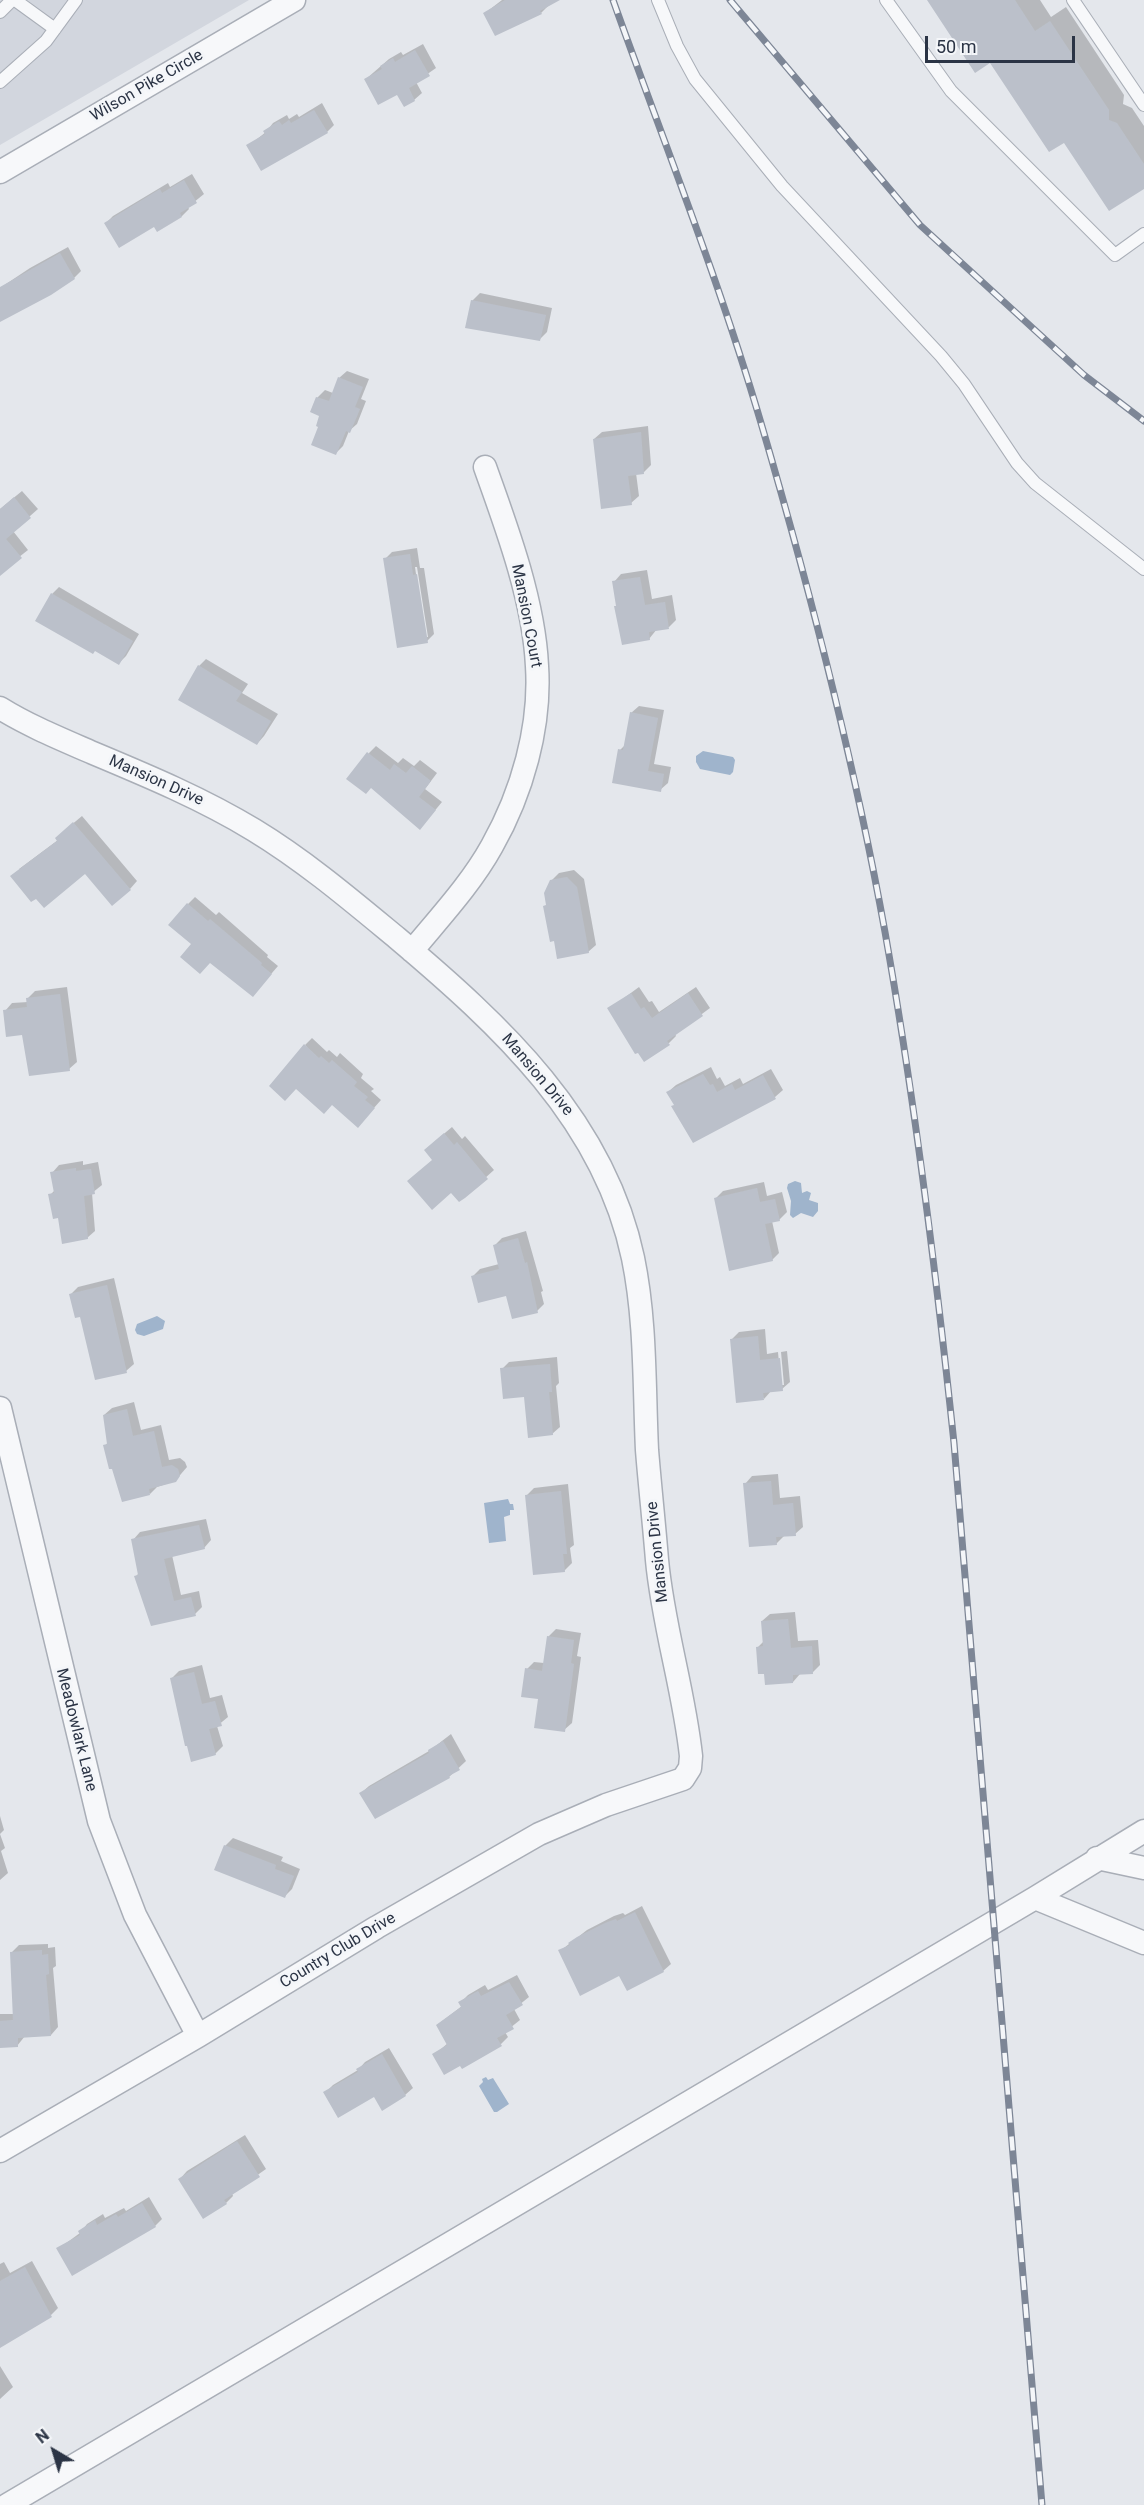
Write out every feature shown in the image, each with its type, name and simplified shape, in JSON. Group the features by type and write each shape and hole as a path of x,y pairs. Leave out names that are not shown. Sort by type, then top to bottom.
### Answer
{"street":[{"name":"Wilson Pike Circle","path":"0,172 294,0"},
{"name":"Mansion Court","path":"412,951 461,892 492,847 522,775 534,721 537,665 532,629 514,551 485,467"},
{"name":"Mansion Drive","path":"0,708 40,730 211,806 251,828 307,865 412,951 500,1031 547,1082 568,1109 606,1178 633,1256 645,1361 648,1451 658,1565 688,1737 690,1768 687,1774"},
{"name":"Meadowlark Lane","path":"0,1408 99,1821 135,1915 198,2036"},
{"name":"Country Club Drive","path":"0,2151 198,2036 366,1933 539,1834 606,1805 675,1782 687,1774"},
{"path":"7,2505 1035,1898 1144,1831"},
{"path":"1097,1858 1144,1868"},
{"path":"1035,1898 1144,1943"}],"lane":[{"path":"0,12 13,0 55,29"},
{"path":"0,82 46,41 75,0"},
{"path":"658,0 676,46 695,79 782,186 947,363 964,384 1017,463 1035,483 1144,569"},
{"path":"886,0 951,91 1115,255 1144,234"},
{"path":"1073,0 1144,105"}],"shaded area":[{"path":"0,0 249,0 0,145"}],"water":[{"path":"703,751 733,757 735,760 733,772 730,775 700,769 696,756"},
{"path":"795,1181 801,1183 802,1193 807,1191 811,1193 809,1200 818,1203 818,1211 813,1217 801,1213 793,1218 790,1215 791,1201 787,1188 788,1184"},
{"path":"157,1316 165,1321 163,1329 144,1336 137,1334 135,1330 137,1324"},
{"path":"508,1499 510,1504 513,1504 514,1510 510,1510 510,1515 504,1517 506,1541 489,1543 484,1503"},
{"path":"486,2077 488,2080 493,2078 509,2104 497,2112 494,2112 479,2086 483,2082 482,2079"}],"building":[{"path":"505,0 560,0 540,11 542,14 495,36 483,13"},
{"path":"927,0 1015,0 1035,31 1050,21 1109,110 1109,120 1117,123 1144,164 1144,189 1109,211 1064,143 1049,152 990,63 975,73"},
{"path":"415,50 430,76 409,88 415,101 404,107 397,95 378,105 364,79 382,69 380,66 393,58 395,62"},
{"path":"314,110 328,133 261,171 246,145 265,134 263,131 279,121 282,125 289,120 291,123"},
{"path":"184,180 197,203 180,213 182,217 157,232 154,227 119,248 104,223 160,189 162,193"},
{"path":"60,253 75,279 51,295 0,322 0,287"},
{"path":"471,300 546,315 540,341 465,328"},
{"path":"338,377 363,387 355,407 360,409 350,433 346,431 336,455 311,445 318,427 316,426 319,416 310,412 316,397 329,401"},
{"path":"641,432 644,474 628,476 632,505 601,509 593,439"},
{"path":"14,497 31,518 6,539 22,558 0,576 0,509"},
{"path":"410,554 413,575 417,574 428,643 397,648 383,558"},
{"path":"640,577 645,605 665,602 669,629 649,632 650,640 622,645 614,606 616,606 612,581"},
{"path":"51,593 133,641 119,665 95,651 93,654 35,621"},
{"path":"198,665 242,692 236,701 271,721 257,745 178,700"},
{"path":"630,712 658,718 648,771 664,774 661,792 612,783 618,749 623,750"},
{"path":"367,752 390,770 394,764 406,773 412,766 431,781 419,797 436,810 420,830 371,788 366,794 346,779"},
{"path":"73,822 131,890 112,906 85,874 44,908 36,899 31,902 10,876 57,841 55,838"},
{"path":"567,877 577,887 589,953 557,959 554,941 550,942 543,906 546,905 544,893 550,880"},
{"path":"187,903 208,921 210,919 272,974 253,997 210,963 200,974 180,957 191,944 168,925"},
{"path":"631,993 641,1009 644,1007 652,1018 688,993 703,1016 667,1041 670,1045 644,1062 638,1053 635,1054 607,1008"},
{"path":"60,994 70,1071 29,1076 22,1035 6,1037 3,1010 27,1007 26,998"},
{"path":"304,1044 319,1058 321,1056 329,1063 332,1060 357,1082 354,1086 368,1097 365,1100 375,1108 358,1128 332,1105 324,1114 296,1089 285,1101 269,1086"},
{"path":"703,1074 717,1092 732,1084 735,1090 763,1075 776,1099 693,1143 671,1106 674,1105 666,1092"},
{"path":"444,1133 454,1145 457,1142 488,1179 459,1202 451,1193 432,1210 407,1181 432,1160 424,1150"},
{"path":"76,1168 76,1171 91,1169 95,1194 84,1196 88,1239 62,1244 58,1218 53,1219 48,1194 54,1193 50,1172"},
{"path":"757,1188 760,1202 775,1199 780,1221 765,1224 773,1261 729,1271 714,1198"},
{"path":"518,1238 525,1263 527,1262 538,1313 512,1319 506,1296 478,1303 471,1276 499,1269 493,1245"},
{"path":"107,1285 127,1373 95,1380 80,1317 75,1318 69,1294"},
{"path":"758,1336 760,1360 780,1358 783,1391 763,1393 764,1400 736,1403 730,1339"},
{"path":"550,1364 552,1392 549,1392 553,1435 528,1438 524,1397 503,1399 500,1368"},
{"path":"127,1409 133,1436 154,1431 162,1467 172,1465 178,1469 180,1476 176,1482 149,1489 150,1495 122,1502 112,1469 109,1469 103,1445 107,1444 103,1415"},
{"path":"771,1481 773,1505 793,1503 796,1536 776,1537 777,1545 749,1547 743,1483"},
{"path":"561,1491 567,1554 563,1554 565,1572 533,1575 525,1495"},
{"path":"199,1525 205,1549 164,1559 174,1601 191,1597 196,1616 151,1626 134,1576 138,1575 131,1539"},
{"path":"788,1619 791,1648 812,1646 813,1674 793,1675 793,1683 765,1685 764,1674 758,1674 756,1647 763,1646 761,1621"},
{"path":"547,1636 574,1640 571,1663 574,1664 565,1732 534,1728 538,1699 521,1697 525,1668 542,1671"},
{"path":"194,1672 202,1704 215,1701 222,1726 209,1729 216,1755 191,1762 187,1746 185,1746 170,1678"},
{"path":"443,1741 460,1770 449,1776 450,1778 375,1819 359,1793 429,1753 428,1750"},
{"path":"224,1845 276,1865 275,1869 294,1876 285,1898 214,1870"},
{"path":"635,1912 664,1972 627,1991 619,1976 580,1996 558,1950 570,1945 568,1943 577,1937 605,1923 616,1919 617,1921"},
{"path":"42,1950 42,1955 48,1954 49,1974 46,1975 51,2036 18,2038 18,2047 0,2048 0,2021 13,2020 10,1952"},
{"path":"509,1982 523,2005 506,2015 514,2029 497,2038 502,2046 462,2069 460,2066 444,2075 432,2054 447,2045 436,2025 461,2007 458,2002 478,1991 481,1996"},
{"path":"382,2054 406,2096 382,2111 374,2097 338,2118 323,2092 358,2072 356,2069"},
{"path":"237,2141 260,2177 224,2200 227,2204 203,2219 178,2179"},
{"path":"142,2203 156,2227 72,2276 56,2248 80,2235 78,2231 95,2220 97,2225 116,2214 118,2217"},
{"path":"25,2267 52,2317 0,2348 0,2281"}],"railway":[{"path":"613,0 709,263 761,423 830,676 885,932 924,1187 954,1443 1042,2505"},
{"path":"730,0 920,225 1084,375 1144,421"}]}
